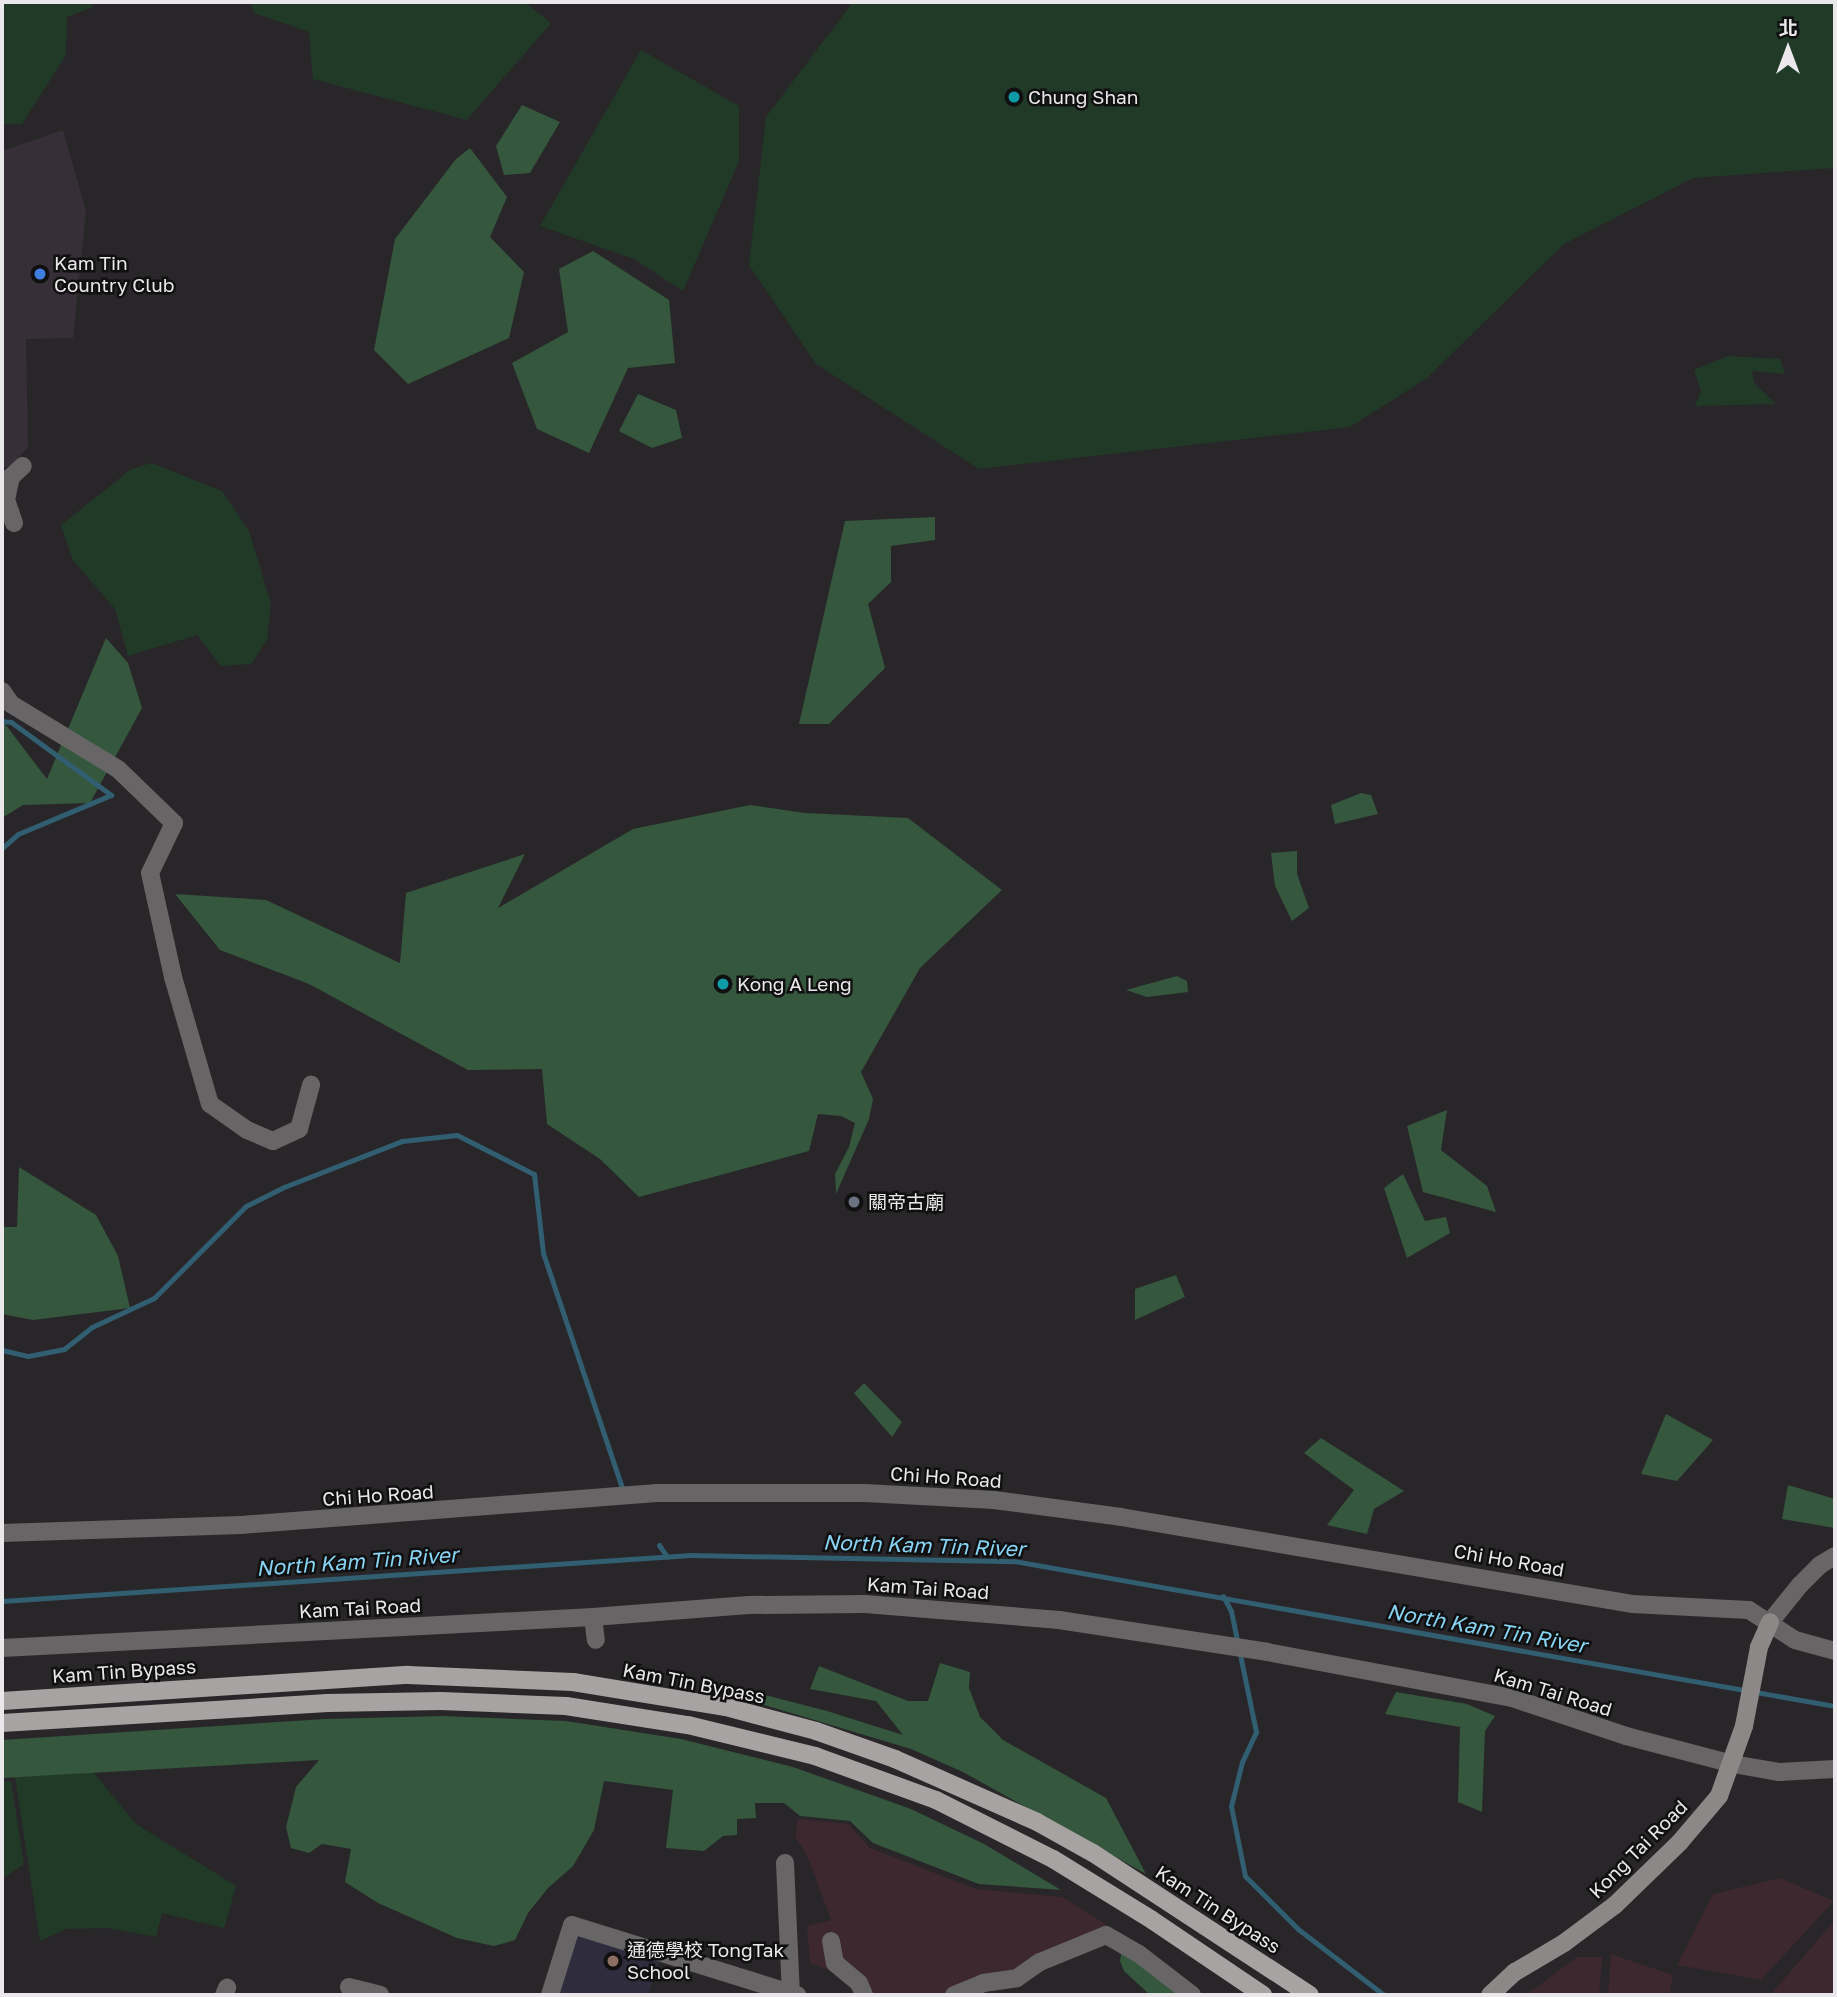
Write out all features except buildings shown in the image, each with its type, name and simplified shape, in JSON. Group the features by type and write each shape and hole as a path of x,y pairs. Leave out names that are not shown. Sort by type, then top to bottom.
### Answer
{"main road":[{"name":"Kam Tin Bypass","path":"2,1701 408,1675 573,1682 726,1707 816,1731 895,1759 1037,1822 1093,1853 1310,1995"},
{"path":"2,1723 327,1703 441,1701 566,1706 688,1725 815,1756 936,1800 1053,1859 1152,1920 1263,1995"}],"street":[{"path":"12,472 6,500 15,523"},
{"path":"2,691 11,704 118,769 174,823 150,873 157,916 210,1104 247,1130 273,1141 299,1129 311,1085"},
{"name":"Chi Ho Road","path":"2,1533 242,1525 657,1493 865,1493 993,1500 1121,1517 1632,1604 1749,1610 1795,1640 1835,1651"},
{"path":"1770,1622 1800,1585 1820,1565 1835,1556"},
{"name":"Kam Tai Road","path":"2,1648 593,1617 749,1605 865,1604 1059,1620 1266,1653 1512,1698 1626,1736 1733,1764 1779,1772 1835,1769"},
{"path":"593,1617 596,1640"},
{"name":"Kong Tai Road","path":"1490,1995 1515,1972 1564,1943 1632,1890 1680,1842 1719,1796 1733,1764 1744,1726 1759,1647 1770,1622"},
{"path":"550,1995 572,1925 794,1994 785,1863"},
{"path":"954,1995 984,1983 1017,1978 1040,1962 1106,1935 1139,1954 1192,1995"},
{"path":"831,1941 835,1962 859,1983 864,1995"},
{"path":"349,1987 380,1995"}],"shaded area":[{"name":"Kam Tin Country Club","path":"63,130 86,211 73,338 26,339 28,447 9,468 2,466 2,151"},
{"path":"798,1819 848,1824 870,1848 976,1889 1062,1897 1112,1928 1035,1959 1017,1973 978,1979 940,1995 856,1995 848,1978 810,1963 807,1926 831,1920 807,1855 795,1836"},
{"path":"1780,1878 1834,1901 1761,1980 1677,1965 1713,1894"},
{"path":"1835,1920 1835,1995 1771,1995 1771,1994"},
{"name":"通德學校 TongTak School","path":"575,1932 660,1958 648,1995 555,1995"},
{"path":"1611,1954 1673,1975 1669,1995 1608,1995"},
{"path":"1577,1957 1602,1957 1599,1995 1526,1995"}],"green space":[{"path":"2,2 92,2 93,7 67,17 66,55 22,124 2,124"},
{"path":"251,2 524,2 551,23 467,120 313,79 309,32 254,13"},
{"path":"853,2 1835,2 1835,168 1693,178 1564,244 1427,378 1350,427 979,469 816,364 749,265 766,117"},
{"path":"641,50 739,106 739,161 683,291 634,259 540,226"},
{"path":"522,105 560,122 530,173 504,175 496,146"},
{"path":"470,148 507,197 490,237 524,272 509,338 408,384 374,350 395,239 456,159"},
{"path":"593,251 669,300 675,363 628,368 589,453 537,429 512,363 568,332 559,269"},
{"path":"1728,356 1780,359 1785,374 1752,371 1755,384 1776,404 1695,406 1701,391 1694,370"},
{"path":"638,394 676,410 682,438 652,448 619,431"},
{"path":"151,463 222,491 249,531 271,604 267,640 251,664 221,666 197,635 128,656 115,609 73,560 61,525 130,470"},
{"path":"935,517 935,540 891,546 891,582 868,604 885,668 829,724 799,724 845,521"},
{"path":"106,638 128,663 142,708 90,803 23,805 2,818 2,720 47,779"},
{"path":"1361,793 1371,795 1378,814 1335,824 1331,805"},
{"path":"750,805 805,813 908,818 1002,890 920,968 861,1072 873,1099 869,1119 836,1194 835,1174 849,1147 855,1123 841,1116 818,1114 809,1151 639,1197 600,1159 547,1124 542,1069 468,1070 309,984 220,950 175,894 266,900 400,963 406,893 525,854 498,908 633,829"},
{"path":"1297,851 1297,874 1309,908 1292,921 1275,886 1271,853"},
{"path":"1177,976 1187,981 1188,992 1147,997 1126,990"},
{"path":"1447,1110 1441,1150 1487,1186 1496,1212 1423,1192 1407,1126"},
{"path":"19,1167 96,1215 118,1256 130,1308 33,1320 2,1314 2,1227 17,1227"},
{"path":"1403,1174 1425,1221 1446,1217 1450,1233 1407,1258 1384,1188"},
{"path":"1176,1275 1185,1297 1135,1320 1135,1289"},
{"path":"864,1383 902,1422 892,1437 854,1393"},
{"path":"1666,1414 1713,1440 1677,1481 1641,1474"},
{"path":"1321,1438 1404,1491 1374,1509 1367,1534 1327,1525 1354,1490 1304,1453"},
{"path":"1788,1485 1835,1499 1835,1528 1782,1519"},
{"path":"940,1663 970,1672 969,1688 980,1717 1003,1740 1106,1798 1146,1874 963,1772 911,1749 728,1694 738,1688 827,1711 903,1735 876,1701 810,1689 819,1666 908,1701 928,1701"},
{"path":"1396,1692 1467,1704 1495,1716 1485,1731 1482,1812 1458,1802 1460,1727 1385,1714"},
{"path":"443,1716 566,1721 681,1739 793,1767 911,1809 984,1844 1061,1890 979,1884 873,1843 850,1821 800,1816 784,1803 755,1803 756,1818 737,1819 737,1835 723,1836 704,1851 666,1848 673,1790 604,1781 594,1830 573,1866 548,1888 528,1913 515,1940 494,1946 457,1938 378,1903 345,1882 351,1849 322,1844 309,1853 291,1848 286,1827 296,1787 319,1760 2,1778 2,1740 325,1719"},
{"path":"93,1772 136,1824 236,1886 224,1928 162,1913 156,1937 108,1928 66,1929 40,1941 15,1777"},
{"path":"11,1781 24,1864 2,1879 2,1782"},
{"path":"1122,1949 1185,1995 1150,1995 1124,1971 1120,1961"}],"waterway":[{"path":"2,721 11,722 111,795"},
{"path":"2,848 18,834 111,795"},
{"path":"2,1350 28,1356 64,1349 92,1327 154,1298 246,1206 284,1187 402,1141 457,1135 534,1174 543,1253 623,1491"},
{"path":"659,1545 667,1557"},
{"name":"North Kam Tin River","path":"2,1601 690,1555 1014,1561 1835,1706"},
{"path":"1223,1596 1231,1611 1256,1732 1242,1762 1231,1806 1245,1876 1298,1929 1384,1995"}],"place":[{"name":"Chung Shan","path":"1014,97"},
{"name":"Kam Tin Country Club","path":"40,274"},
{"name":"Kong A Leng","path":"723,984"},
{"name":"關帝古廟","path":"854,1202"},
{"name":"通德學校 TongTak School","path":"613,1961"}]}
